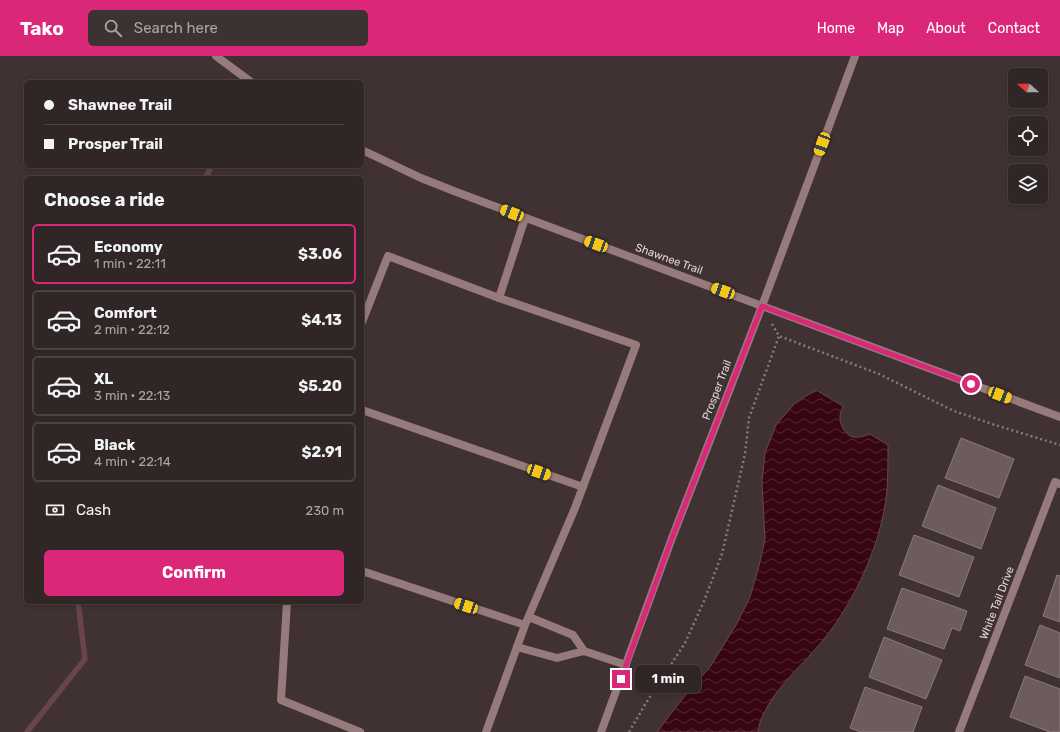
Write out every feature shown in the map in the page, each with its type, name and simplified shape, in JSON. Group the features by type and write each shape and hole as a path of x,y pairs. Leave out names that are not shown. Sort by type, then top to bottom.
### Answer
{"street":[{"path":"216,56 248,80"},
{"name":"Prosper Trail","path":"602,732 672,538 762,306 855,56"},
{"name":"Shawnee Trail","path":"364,151 421,178 525,218 1060,417"},
{"path":"499,298 525,218"},
{"path":"364,317 388,256 499,298 636,345 575,508 525,625 486,732"},
{"path":"364,411 583,487"},
{"name":"White Tail Drive","path":"959,732 1057,483"},
{"path":"364,572 525,625"},
{"path":"287,604 281,700 360,732"},
{"path":"529,617 573,635 584,651"},
{"path":"517,647 557,658 584,651 626,665"}],"path":[{"path":"762,306 779,336 879,374 954,411 1060,445"},
{"path":"629,732 685,643 720,561 744,454 749,418 779,336"}],"water":[{"path":"816,390 843,406 840,414 840,422 847,434 853,437 862,437 870,434 888,445 887,490 884,509 880,529 866,569 857,588 835,624 824,639 775,694 761,719 758,732 657,732 683,698 710,667 736,625 750,597 765,539 762,481 765,453 776,425 796,402"}],"building":[{"path":"961,438 1014,459 999,498 945,478"},
{"path":"938,485 996,508 981,549 922,526"},
{"path":"914,535 974,557 959,597 899,575"},
{"path":"1057,575 1060,576 1060,622 1043,616"},
{"path":"902,588 967,611 960,631 952,628 944,649 887,629"},
{"path":"1040,625 1060,633 1060,678 1025,665"},
{"path":"884,637 942,660 926,699 869,677"},
{"path":"1025,676 1060,689 1060,732 1050,732 1010,717"},
{"path":"865,687 922,707 913,732 861,732 850,728"}],"waterway":[{"path":"206,176 211,168"},
{"path":"27,732 85,659 78,604"}],"route":[{"path":"621,679 672,538 762,306 971,384"}]}
